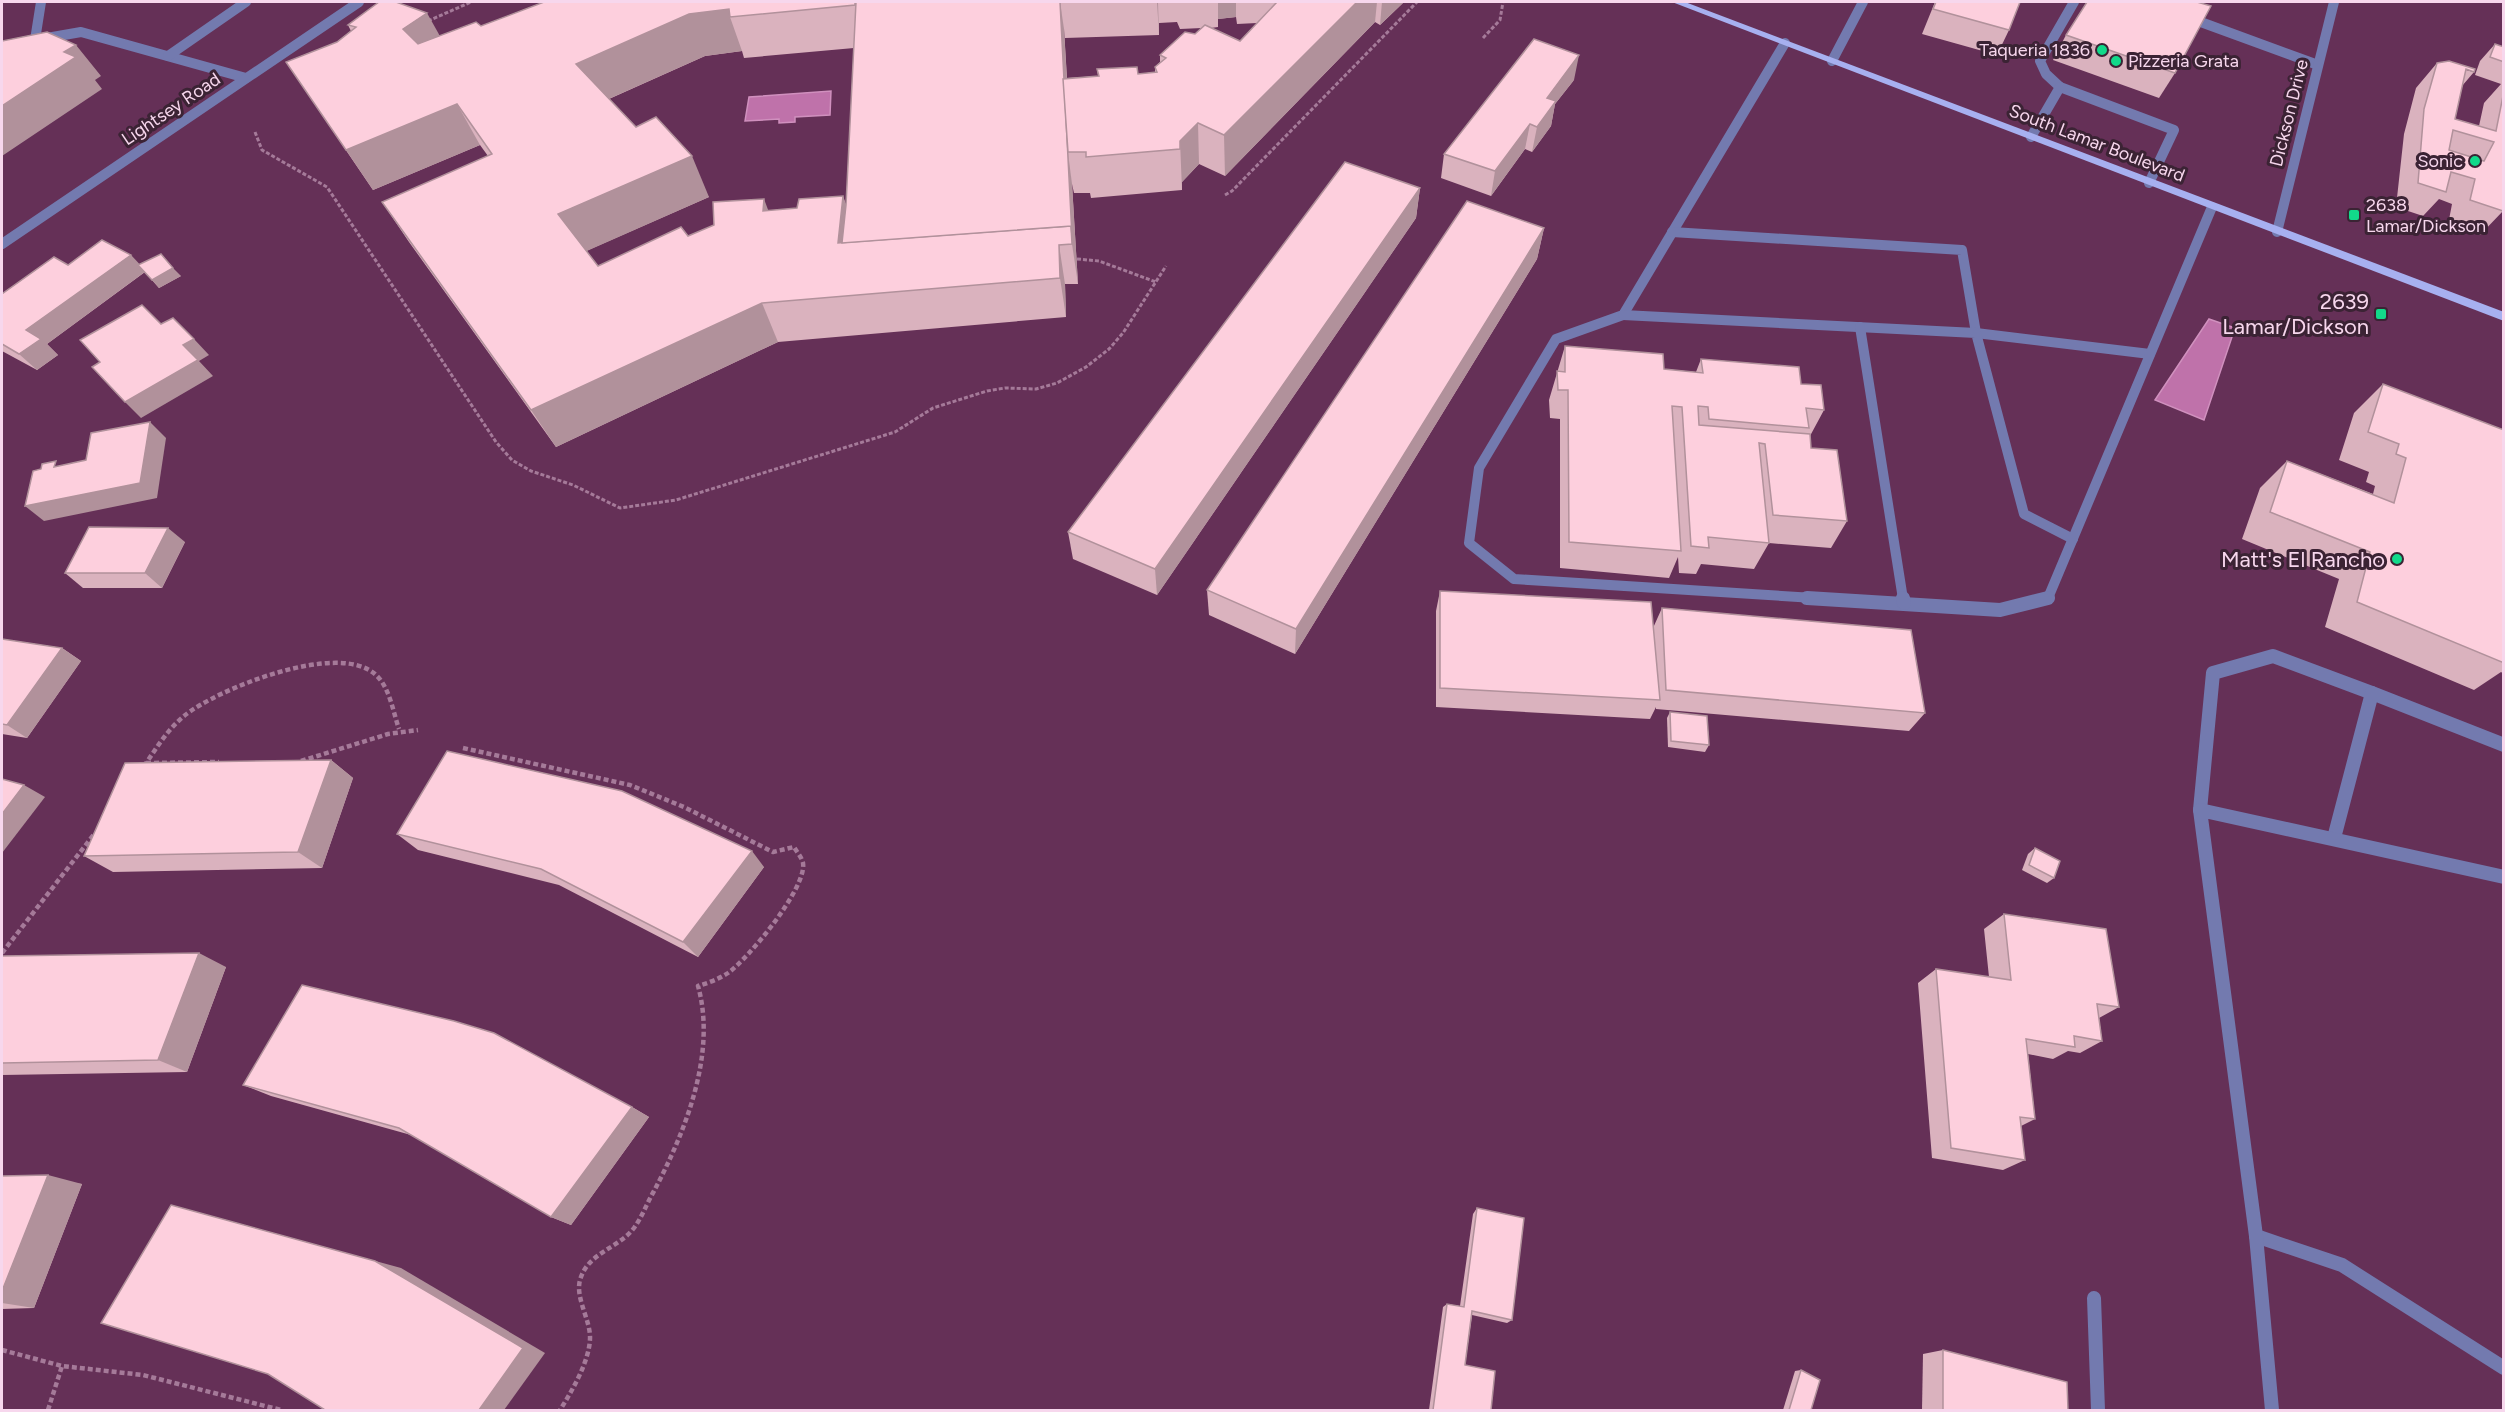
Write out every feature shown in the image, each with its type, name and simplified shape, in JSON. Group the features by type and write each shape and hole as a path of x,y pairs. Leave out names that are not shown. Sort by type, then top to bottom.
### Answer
{"main road":[{"name":"South Lamar Boulevard","path":"1677,2 2504,317"}],"street":[{"path":"35,40 41,2"},
{"path":"168,57 246,2"},
{"name":"Lightsey Road","path":"2,244 359,2"},
{"path":"1832,61 1863,2"},
{"path":"2074,2 2040,61 2046,74 2060,87 2174,130 2149,183"},
{"name":"Dickson Drive","path":"2277,232 2334,2"},
{"path":"2176,13 2318,65"},
{"path":"24,42 81,32 246,78"},
{"path":"1623,315 1785,43"},
{"path":"2031,137 2060,87"},
{"path":"2150,354 1976,333 1623,315 1556,339 1479,468 1469,543 1514,579 2000,610 2048,598 2212,207"},
{"path":"1672,232 1962,250 1976,333 2024,514 2073,539"},
{"path":"1860,327 1904,603"},
{"path":"2272,1410 2256,1236 2200,810 2213,673 2273,656 2504,745"},
{"path":"2334,838 2372,693"},
{"path":"2200,810 2504,877"},
{"path":"2256,1236 2342,1265 2504,1368"},
{"path":"2094,1298 2098,1410"}],"path":[{"path":"426,23 471,2"},
{"path":"1225,195 1233,191 1417,2"},
{"path":"1483,38 1500,20 1503,2"},
{"path":"255,132 261,150 327,187 496,442 512,460 531,471 573,485 620,508 676,500 895,432 933,408 987,391 1005,388 1036,389 1057,383 1086,367 1109,349 1123,333 1166,266"},
{"path":"1077,259 1099,261 1156,282"},
{"path":"140,771 174,724 191,710 270,674 296,667 354,664 375,672 388,694 399,729"},
{"path":"298,761 339,753 399,729 418,730"},
{"path":"463,748 630,785 684,807 772,852 794,848 802,863 802,874 796,888 745,957 730,972 698,986 703,1004 705,1028 690,1114 675,1152 634,1228 614,1246 594,1257 585,1268 579,1283 579,1292 590,1339 577,1382 560,1410"},
{"path":"146,763 221,762"},
{"path":"2,953 97,830"},
{"path":"2,1350 62,1366 143,1375 281,1410"},
{"path":"48,1410 62,1366"}],"shaded area":[{"path":"831,91 830,115 795,117 795,122 779,123 779,119 745,121 749,97"},
{"path":"2209,319 2235,328 2204,420 2155,400"}],"building":[{"path":"379,2 396,2 427,13 403,29 418,44 476,22 481,26 544,2 855,2 855,5 730,17 729,9 689,14 576,64 636,127 656,117 692,156 558,214 598,266 681,227 688,236 714,225 713,202 764,199 763,211 797,208 799,199 843,196 838,243 1071,226 1072,244 1059,245 1060,278 762,303 531,410 382,202 492,154 457,104 346,150 286,62 337,42 356,27 348,25"},
{"path":"856,2 1060,2 1072,236 1071,226 842,243"},
{"path":"1277,2 1357,2 1224,135 1198,123 1180,141 1180,149 1086,157 1086,152 1068,152 1063,79 1099,76 1097,69 1137,67 1138,74 1157,72 1155,67 1166,58 1160,55 1185,32 1195,34 1205,25 1240,41"},
{"path":"1936,2 2020,2 2009,30 1933,9"},
{"path":"2087,2 2197,2 2211,6 2175,73 2066,35"},
{"path":"47,32 76,45 64,52 76,57 2,106 2,41"},
{"path":"1534,39 1579,55 1547,98 1556,101 1537,127 1530,124 1495,171 1444,154"},
{"path":"2495,44 2504,47 2504,62 2490,57"},
{"path":"2449,61 2475,69 2474,72 2466,69 2455,119 2496,131 2504,91 2503,211 2470,200 2475,179 2451,172 2446,192 2418,183 2424,109 2437,63","holes":["2453,130 2494,142 2484,161 2449,150"]},
{"path":"1345,162 1420,188 1155,569 1068,532"},
{"path":"1467,201 1544,228 1296,629 1207,590"},
{"path":"102,240 131,255 26,330 41,339 19,354 2,344 2,294 54,257 68,265"},
{"path":"161,254 173,268 152,280 138,265"},
{"path":"142,305 161,324 173,318 194,339 183,345 198,360 125,402 92,367 100,362 80,340"},
{"path":"1565,346 1663,354 1664,369 1703,373 1701,359 1799,367 1801,384 1821,385 1824,410 1806,408 1809,428 1709,419 1708,407 1698,406 1699,425 1810,434 1811,448 1837,450 1847,521 1773,515 1765,444 1759,443 1769,543 1708,537 1709,548 1691,546 1682,407 1672,406 1681,551 1569,542 1568,390 1558,390 1557,371 1565,372"},
{"name":"Matt's El Rancho","path":"2383,384 2504,430 2504,663 2357,602 2370,552 2270,512 2287,461 2394,503 2406,458 2396,454 2399,444 2368,432"},
{"path":"150,422 140,483 25,506 33,471 41,469 42,464 56,461 54,467 86,460 91,433"},
{"path":"89,527 168,528 145,573 65,573"},
{"path":"1440,591 1651,602 1660,700 1440,688"},
{"path":"1662,608 1911,630 1925,713 1666,690"},
{"path":"2,639 62,648 7,725 2,724"},
{"path":"1670,712 1707,716 1709,745 1671,741"},
{"path":"447,751 622,791 752,851 683,942 541,869 397,834"},
{"path":"331,760 298,852 84,856 125,763"},
{"path":"2,779 24,785 2,814"},
{"path":"2035,848 2060,861 2054,878 2029,865"},
{"path":"2004,914 2106,929 2119,1007 2097,1004 2102,1041 2074,1036 2075,1047 2026,1039 2035,1119 2020,1117 2025,1160 1951,1148 1936,969 2011,980"},
{"path":"199,953 158,1060 2,1063 2,956"},
{"path":"302,985 454,1021 494,1033 632,1107 551,1217 399,1128 243,1085"},
{"path":"48,1175 2,1291 2,1176"},
{"path":"171,1205 375,1261 523,1348 479,1410 325,1410 268,1374 101,1323"},
{"path":"1477,1208 1524,1218 1512,1320 1472,1311 1465,1365 1495,1371 1491,1410 1433,1410 1447,1304 1464,1307"},
{"path":"1943,1350 2067,1382 2068,1410 1943,1410"},
{"path":"1801,1370 1820,1380 1811,1410 1789,1410"}],"place":[{"name":"Taqueria 1836","path":"2102,50"},
{"name":"Pizzeria Grata","path":"2116,61"},
{"name":"Sonic","path":"2475,161"},
{"name":"2638 Lamar/Dickson","path":"2354,215"},
{"name":"2639 Lamar/Dickson","path":"2381,314"},
{"name":"Matt's El Rancho","path":"2397,559"}]}
